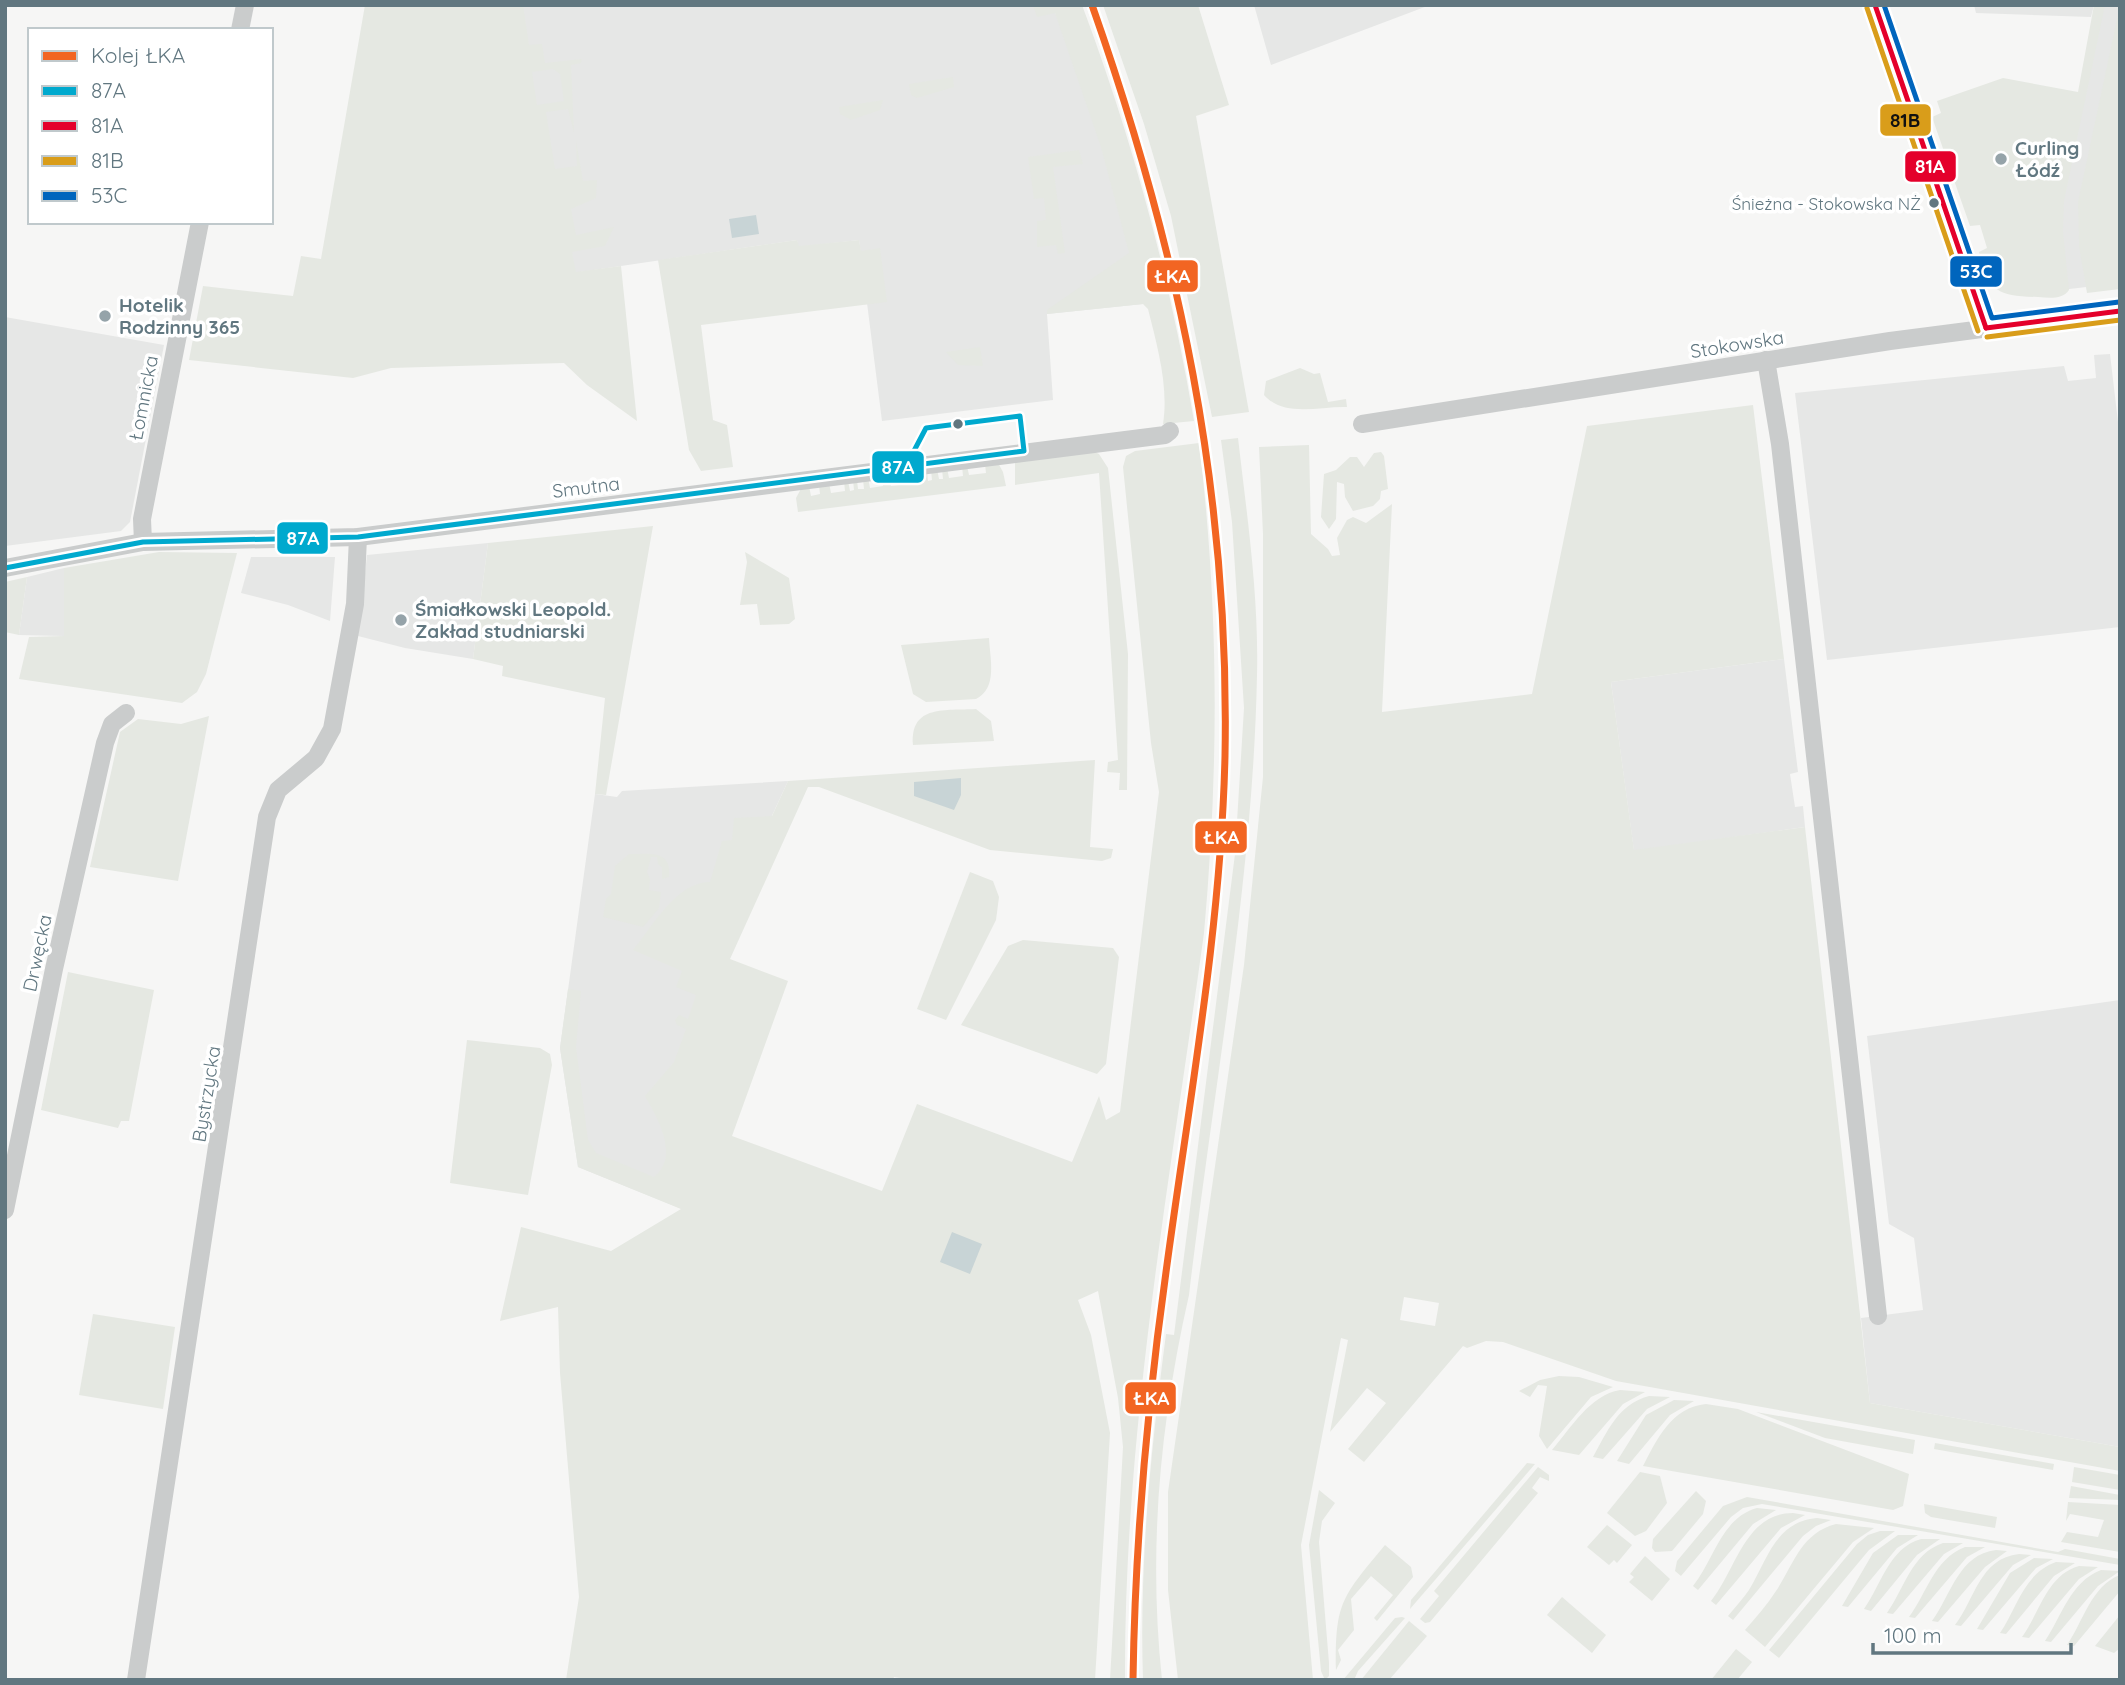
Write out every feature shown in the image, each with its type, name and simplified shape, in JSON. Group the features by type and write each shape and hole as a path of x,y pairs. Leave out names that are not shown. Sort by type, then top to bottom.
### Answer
{"street":[{"path":"240,28 245,5"},
{"path":"1875,5 1986,328"},
{"name":"Łomnicka","path":"143,542 142,519 200,224"},
{"name":"Stokowska","path":"1362,424 1766,360 2120,311"},
{"path":"1766,360 1780,443 1878,1316"},
{"name":"Smutna","path":"5,568 143,542 358,537 1165,435 1170,431"},
{"name":"Bystrzycka","path":"136,1680 267,817 278,790 316,758 332,729 355,604 358,537"},
{"name":"Drwęcka","path":"5,1210 105,743 111,724 126,713"}],"shaded area":[{"path":"365,5 523,5 529,45 542,44 545,63 582,59 581,63 571,65 574,133 568,109 546,112 555,169 577,166 576,141 583,181 597,180 596,198 571,209 576,235 614,227 605,246 572,252 576,272 621,266 637,421 587,385 564,363 391,368 353,378 189,360 203,286 293,296 301,256 321,259","holes":["553,69 560,74 564,101 537,105 532,72"]},
{"path":"514,5 1052,5 1083,80 1116,188 1143,304 1047,314 1053,400 882,421 859,240 798,247 797,240 560,275"},
{"path":"1033,5 1082,5 1118,107 1148,210 1174,315 1194,421 1163,424 1161,366 1148,309 1143,304 1047,314 1047,310 1129,253 1101,147 1055,13 1037,17"},
{"path":"1103,5 1198,5 1229,105 1196,116 1249,412 1212,417 1171,216 1144,124"},
{"path":"1254,5 1430,5 1271,65"},
{"path":"1974,5 2094,5 2091,17 1976,13"},
{"path":"2094,5 2105,5 2064,201 2063,231 2069,290 2059,297 2051,298 2005,293 1998,290 1987,276 1979,252 1987,248 1980,225 1970,226 1932,117 1941,113 1937,101 2003,78 2078,92"},
{"path":"2101,5 2120,5 2120,283 2061,290 2056,217"},
{"path":"2120,5 2120,289 2087,293 2079,246 2078,202"},
{"path":"953,77 954,87 917,98 911,95 909,84"},
{"path":"883,100 880,110 851,120 840,114 839,107"},
{"path":"1079,150 1083,164 1053,167 1065,253 1058,254 1056,245 1037,247 1037,221 1046,220 1044,198 1034,199 1028,157"},
{"path":"756,215 759,234 732,238 729,219"},
{"path":"797,240 799,246 859,240 861,251 880,248 887,302 701,325 713,420 727,425 733,467 701,471 689,450 658,260"},
{"path":"5,317 164,345 130,522 121,531 5,546"},
{"path":"980,347 983,366 958,365 946,352"},
{"path":"2110,354 2120,439 2120,627 1827,660 1795,393 2064,366 2068,381 2096,378 2094,355"},
{"path":"1300,368 1314,374 1320,373 1328,402 1346,399 1347,407 1292,409 1272,402 1264,395 1266,381"},
{"path":"1753,405 1784,659 1611,682 1634,850 1805,827 1870,1403 2120,1447 2120,1471 1616,1381 1503,1342 1486,1341 1467,1348 1463,1346 1364,1462 1348,1449 1386,1403 1367,1388 1330,1432 1348,1340 1341,1338 1301,1545 1313,1680 1178,1680 1168,1590 1168,1492 1244,965 1263,777 1263,534 1259,447 1309,445 1311,534 1332,556 1340,555 1337,538 1347,520 1353,517 1366,523 1392,504 1382,712 1532,694 1587,426","holes":["1404,1297 1439,1303 1435,1326 1400,1320"]},
{"path":"1238,438 1256,616 1254,753 1231,985 1189,1295 1171,1391 1159,1486 1156,1583 1162,1680 1143,1680 1147,1507 1156,1420 1166,1334 1174,1335 1235,854 1244,708 1232,522 1221,440"},
{"path":"1199,443 1210,566 1215,688 1209,871 1204,933 1151,1305 1141,1399 1132,1492 1125,1680 1110,1680 1123,1447 1118,1398 1098,1291 1078,1300 1091,1335 1110,1433 1095,1680 914,1680 894,1677 893,1680 566,1680 579,1597 560,1373 558,1307 500,1321 521,1227 611,1251 681,1209 578,1167 560,1048 568,989 581,991 576,1047 588,1140 596,1153 654,1177 662,1168 666,1148 656,1115 645,1096 674,1062 686,1029 677,1025 675,1020 679,1015 688,1019 696,995 676,987 682,971 633,950 676,897 686,889 710,882 722,841 732,840 734,818 772,816 788,781 1095,760 1090,847 1113,849 1111,858 1102,861 990,850 819,787 808,787 730,959 788,981 732,1136 882,1191 917,1104 1072,1162 1099,1096 1106,1120 1120,1112 1159,792 1151,743 1123,467 1126,456 1135,451"},
{"path":"1091,450 1099,454 1108,468 1128,654 1127,790 1119,790 1120,773 1107,772 1108,762 1118,760 1099,473 1015,485 1015,460"},
{"path":"1381,452 1384,456 1388,489 1381,491 1380,499 1373,506 1353,511 1345,497 1344,484 1337,482 1336,519 1329,529 1321,517 1324,474 1336,470 1350,457 1357,457 1364,467 1374,453"},
{"path":"998,463 1006,486 798,512 796,498 802,487 809,486 811,496 820,494 819,485 829,483 831,493 845,491 844,481 848,481 850,491 854,490 853,480 857,480 858,489 864,489 863,479 868,478 870,488 883,486 882,477 889,476 891,486 923,482 922,471 927,471 928,481 932,480 931,470 937,469 939,479 943,479 942,469 947,468 949,478 963,476 962,466 967,466 969,475 986,473 985,464"},
{"path":"653,526 606,795 595,794 605,698 502,676 503,666 473,659 488,543"},
{"path":"488,543 473,659 405,648 358,636 367,555"},
{"path":"159,552 237,553 206,674 197,692 182,703 19,679 29,637 64,636 64,568"},
{"path":"745,552 789,578 795,619 789,624 760,625 757,604 740,605 747,562"},
{"path":"251,557 335,557 330,621 288,605 241,593"},
{"path":"64,568 64,636 19,635 27,577"},
{"path":"27,577 19,635 5,632 5,582"},
{"path":"989,638 991,672 983,694 976,699 926,702 913,694 901,645"},
{"path":"1784,659 1798,772 1790,774 1795,807 1803,806 1805,827 1634,851 1611,682"},
{"path":"976,709 991,721 994,741 913,745 917,722 924,716 942,710"},
{"path":"209,716 178,881 90,867 120,732 138,719 181,724"},
{"path":"961,778 961,795 954,810 914,796 914,782"},
{"path":"788,781 708,954 682,1209 578,1167 560,1048 595,794 617,797 622,791"},
{"path":"629,854 658,855 663,857 669,868 669,877 662,879 662,867 658,864 657,857 651,857 647,872 650,879 649,890 661,892 659,908 643,927 603,917 606,899 611,894 615,866"},
{"path":"970,872 993,881 999,897 996,920 946,1020 917,1009"},
{"path":"1023,940 1113,948 1119,957 1106,1064 1097,1074 961,1025 1008,946"},
{"path":"68,972 154,990 129,1121 121,1121 118,1128 41,1110"},
{"path":"2120,1000 2120,1447 1870,1403 1861,1318 1923,1310 1914,1238 1889,1224 1867,1036"},
{"path":"467,1040 540,1048 550,1054 552,1065 528,1195 450,1183"},
{"path":"952,1232 982,1244 970,1274 940,1262"},
{"path":"93,1314 175,1327 163,1409 79,1395"},
{"path":"1559,1376 1579,1377 1613,1387 1591,1397 1547,1449 1539,1436 1547,1386 1538,1385 1530,1397 1519,1391 1540,1380"},
{"path":"1620,1390 1645,1392 1623,1404 1579,1455 1552,1450 1590,1405 1609,1393"},
{"path":"1649,1396 1670,1397 1647,1409 1603,1459 1593,1457 1621,1412 1629,1405"},
{"path":"1674,1400 1694,1401 1670,1415 1629,1464 1617,1461 1646,1415"},
{"path":"1706,1404 1738,1409 1909,1474 1903,1506 1893,1510 1643,1466 1660,1435 1675,1418 1694,1406"},
{"path":"1756,1412 1915,1440 1913,1454 1825,1438"},
{"path":"1935,1443 2054,1464 2053,1470 1934,1449"},
{"path":"1527,1463 1535,1464 1410,1609 1411,1600"},
{"path":"1538,1467 1549,1475 1549,1481 1540,1477 1532,1488 1538,1493 1430,1622 1425,1623 1420,1619 1439,1596 1434,1591"},
{"path":"2074,1467 2120,1475 2120,1490 2072,1482"},
{"path":"1640,1472 1660,1476 1667,1503 1646,1531 1635,1536 1607,1513"},
{"path":"2071,1486 2120,1495 2120,1500 2069,1498"},
{"path":"1319,1490 1335,1503 1322,1521 1319,1542 1329,1663 1329,1676 1325,1680 1321,1671 1309,1545"},
{"path":"1696,1491 1706,1501 1703,1514 1672,1551 1655,1552 1652,1548 1653,1539"},
{"path":"1747,1497 2058,1552 2065,1549 2120,1559 2120,1565 1762,1504 1743,1508 1731,1517 1681,1576 1675,1571 1677,1561 1723,1506"},
{"path":"2068,1502 2120,1505 2120,1552 2061,1542 2067,1532 2098,1537 2104,1520 2070,1514 2066,1521"},
{"path":"1924,1504 1997,1517 1995,1528 1931,1517 1925,1513"},
{"path":"1757,1508 1776,1510 1753,1524 1698,1590 1693,1586 1726,1530 1745,1513"},
{"path":"1793,1513 1805,1515 1781,1528 1716,1605 1711,1601 1743,1545 1763,1522"},
{"path":"1817,1518 1831,1520 1816,1526 1803,1536 1733,1620 1728,1616 1749,1590 1782,1534 1803,1521"},
{"path":"1836,1524 1874,1528 1853,1542 1765,1647 1745,1630 1773,1596 1806,1542 1824,1528"},
{"path":"1607,1525 1632,1545 1617,1563 1614,1560 1609,1565 1587,1547"},
{"path":"1880,1531 1895,1531 1869,1550 1779,1658 1769,1650 1857,1544 1868,1535"},
{"path":"1898,1535 1918,1535 1897,1548 1848,1607 1842,1606 1873,1553"},
{"path":"1921,1539 1940,1539 1917,1555 1871,1611 1864,1609 1893,1559 1901,1550"},
{"path":"1943,1543 1963,1543 1944,1554 1893,1614 1887,1613 1916,1563 1932,1548"},
{"path":"1385,1545 1411,1567 1413,1577 1377,1621 1374,1618 1393,1595 1371,1576 1351,1599 1354,1630 1338,1650 1341,1660 1336,1670 1337,1629 1344,1602 1350,1589"},
{"path":"1965,1547 1985,1547 1967,1557 1915,1618 1909,1617 1938,1568 1954,1552"},
{"path":"2007,1551 1985,1567 1938,1622 1932,1621 1964,1567 1983,1553"},
{"path":"2031,1555 2013,1565 1961,1626 1955,1625 1987,1571 2006,1557"},
{"path":"1645,1556 1670,1579 1652,1601 1629,1582 1634,1577 1630,1574"},
{"path":"2034,1558 2053,1559 2036,1568 1983,1630 1977,1629 2010,1573"},
{"path":"2056,1562 2075,1563 2054,1576 2006,1634 2000,1633 2022,1592 2036,1574"},
{"path":"2079,1566 2098,1567 2079,1579 2029,1638 2022,1637 2059,1577"},
{"path":"2101,1570 2120,1571 2098,1586 2051,1642 2045,1641 2074,1591 2090,1575"},
{"path":"2120,1575 2120,1591 2074,1646 2067,1645 2095,1596 2110,1580"},
{"path":"1562,1597 1606,1635 1592,1653 1547,1615"},
{"path":"2120,1615 2120,1648 2114,1653 2095,1646"},
{"path":"1395,1618 1405,1618 1358,1671 1354,1680 1343,1680"},
{"path":"1409,1621 1427,1636 1389,1680 1361,1680"},
{"path":"1736,1649 1752,1662 1737,1680 1711,1680"}],"rail line":[{"name":"ŁKA","path":"1092,5 1150,190 1174,282 1193,374 1219,562 1224,658 1225,756 1217,886 1203,1015 1153,1374 1139,1527 1133,1680"}],"transit line":[{"name":"81A","path":"1875,5 1986,328"},
{"name":"53C","path":"1884,5 1992,318 2119,302"},
{"name":"81B","path":"1867,8 1978,331"},
{"name":"81A","path":"1986,328 2120,311"},
{"name":"81B","path":"1987,337 2120,320"},
{"name":"87A","path":"5,568 143,542 358,537 1024,451 1020,416 926,428 906,466"}],"place":[{"name":"Curling Łódź","path":"2001,159"},
{"name":"Śnieżna - Stokowska NŻ","path":"1934,203"},
{"name":"Hotelik Rodzinny 365","path":"105,316"},
{"name":"Śmiałkowski Leopold. Zakład studniarski","path":"401,620"}]}
